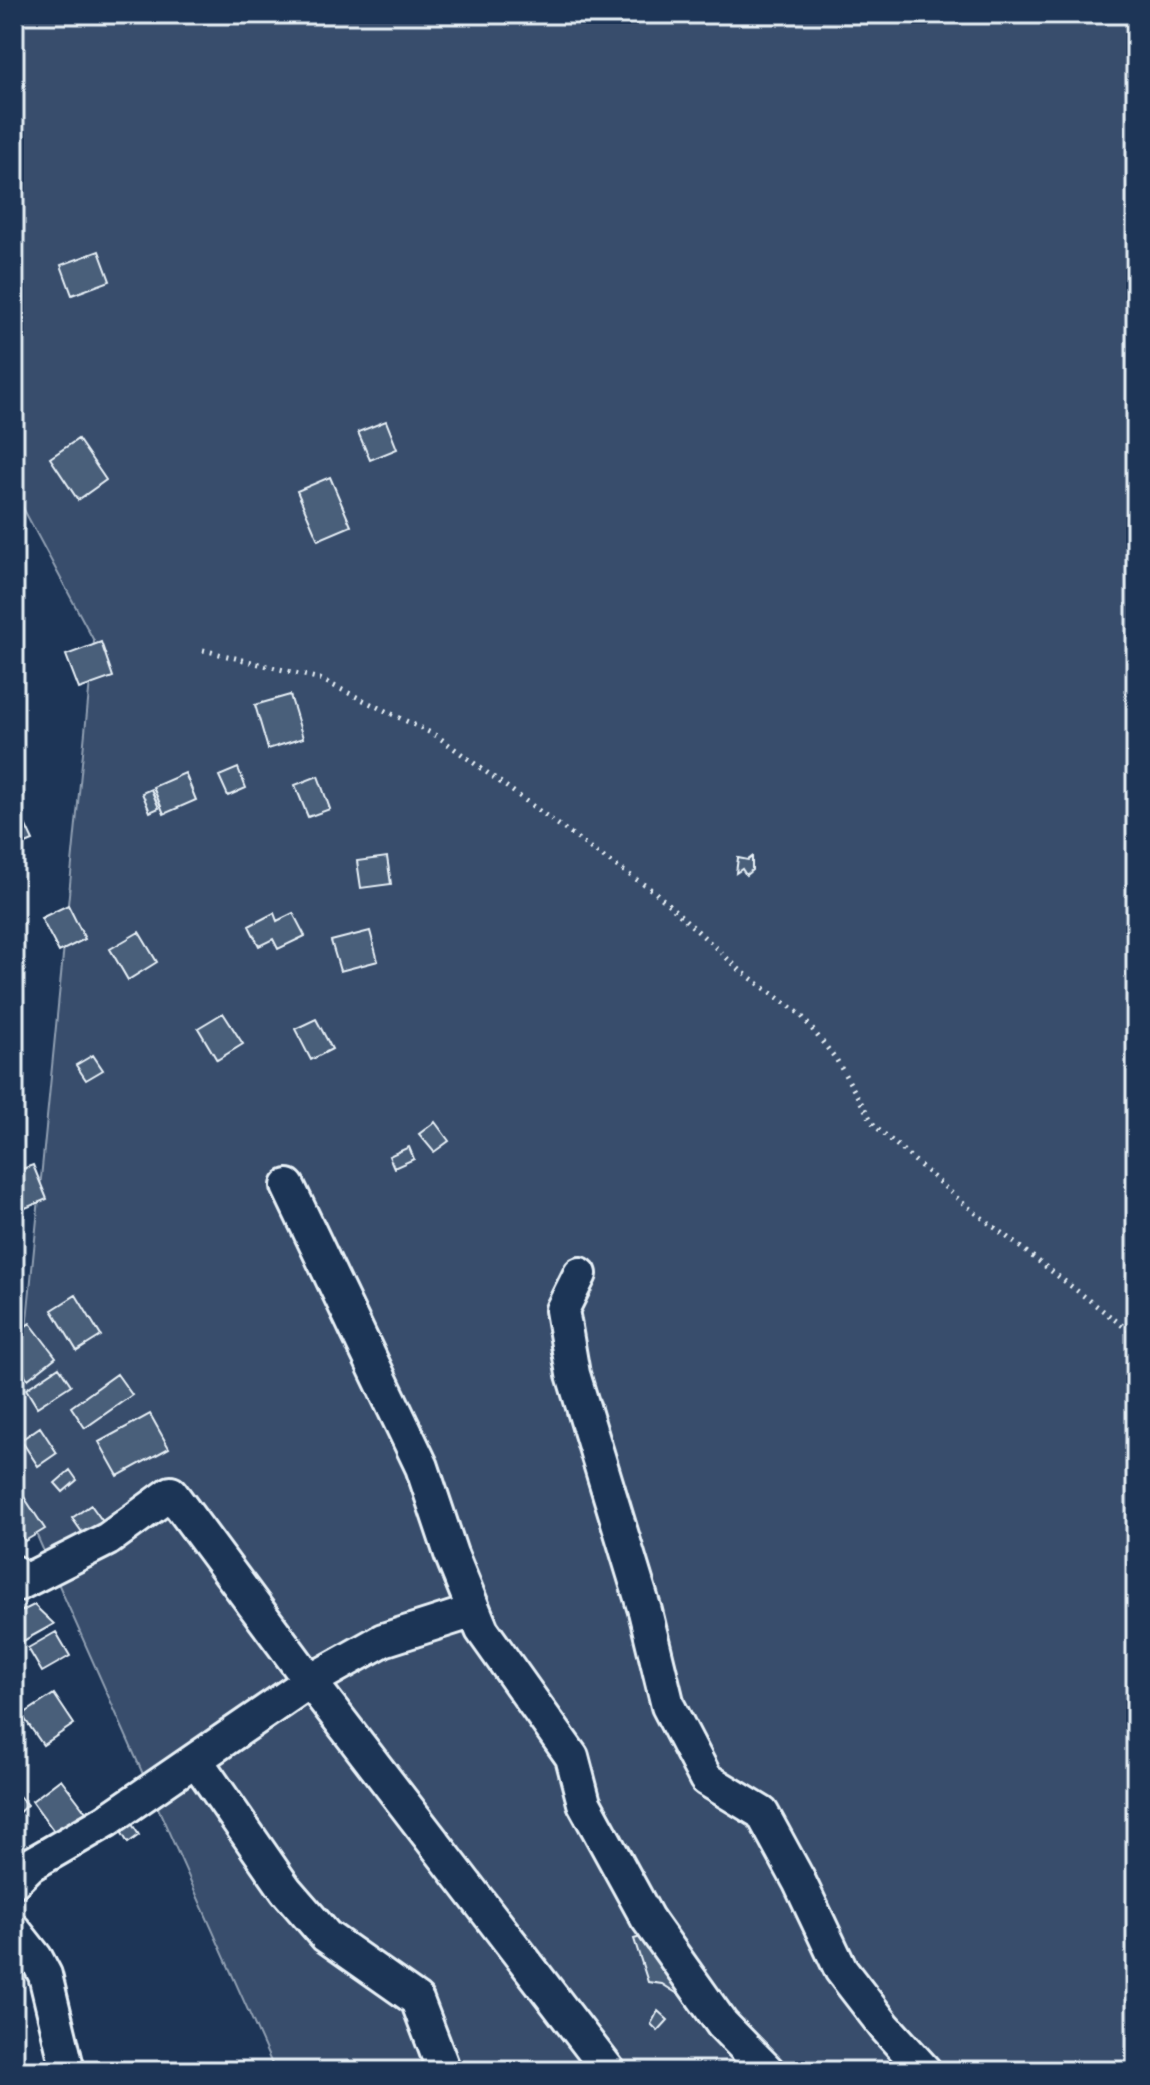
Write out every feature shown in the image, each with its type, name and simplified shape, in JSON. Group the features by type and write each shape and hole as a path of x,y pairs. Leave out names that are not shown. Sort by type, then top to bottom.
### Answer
{"street":[{"path":"288,1186 422,1467 482,1630 572,1757 584,1803 647,1918 722,2024 768,2071"},
{"path":"580,1274 562,1310 573,1374 645,1611 668,1706 706,1779 762,1813 799,1881 841,1970 885,2027 925,2071"},
{"path":"14,1572 19,1584 108,1539 171,1493 310,1681 609,2071"},
{"path":"14,1881 30,1865 106,1821 310,1681 383,1640 474,1611"},
{"path":"196,1760 286,1890 326,1936 417,2000 444,2071"},
{"path":"14,1930 45,1975 68,2071"}],"path":[{"path":"203,650 320,679 437,736 655,892 741,971 800,1014 836,1059 874,1125 964,1204 1136,1336"}],"shaded area":[{"path":"14,14 1136,14 1136,2071 275,2071 14,1484 14,1452 94,641 14,491"}],"building":[{"path":"99,251 110,281 72,295 61,265"},
{"path":"386,421 397,449 370,460 358,432"},
{"path":"78,439 106,480 78,500 50,458"},
{"path":"330,477 351,526 318,540 297,491"},
{"path":"101,642 113,677 79,689 66,655"},
{"path":"290,695 303,738 268,749 255,705"},
{"path":"238,768 246,788 228,796 219,776"},
{"path":"185,773 196,800 164,814 153,787"},
{"path":"318,776 330,809 308,817 295,785"},
{"path":"151,789 159,808 150,812 142,793"},
{"path":"19,811 33,841 14,849 14,813"},
{"path":"387,857 391,884 361,888 357,861"},
{"path":"752,857 752,870 746,875 742,869 736,873 738,858 748,860"},
{"path":"68,905 85,939 59,952 41,918"},
{"path":"274,913 277,921 293,913 305,936 278,949 273,939 259,946 249,926"},
{"path":"370,931 378,961 340,971 331,941"},
{"path":"139,932 157,962 128,980 110,949"},
{"path":"223,1013 243,1044 217,1060 198,1028"},
{"path":"316,1019 332,1049 311,1060 295,1029"},
{"path":"93,1055 103,1070 86,1080 76,1065"},
{"path":"435,1122 449,1141 434,1152 419,1134"},
{"path":"409,1147 414,1159 394,1168 389,1156"},
{"path":"33,1165 47,1199 23,1209 14,1188 14,1172"},
{"path":"76,1295 101,1336 77,1351 52,1310"},
{"path":"30,1323 56,1357 28,1379 14,1360 14,1335"},
{"path":"59,1367 71,1385 37,1407 26,1389"},
{"path":"117,1374 132,1395 85,1428 71,1407"},
{"path":"150,1414 169,1448 118,1476 99,1442"},
{"path":"40,1427 57,1453 38,1466 21,1440"},
{"path":"70,1470 77,1480 63,1492 55,1483"},
{"path":"14,1494 18,1500 24,1497 45,1529 25,1541 14,1524"},
{"path":"91,1505 106,1526 87,1539 72,1518"},
{"path":"34,1605 54,1624 16,1645 14,1615"},
{"path":"56,1632 70,1656 42,1672 28,1648"},
{"path":"54,1694 74,1724 43,1745 22,1715"},
{"path":"61,1779 86,1812 56,1834 32,1801"},
{"path":"14,1791 27,1805 14,1817"},
{"path":"128,1818 139,1835 128,1843 117,1825"},
{"path":"669,1929 705,1973 678,1994 662,1984 648,1982 634,1939"},
{"path":"658,2011 668,2020 658,2031 651,2024"}]}
